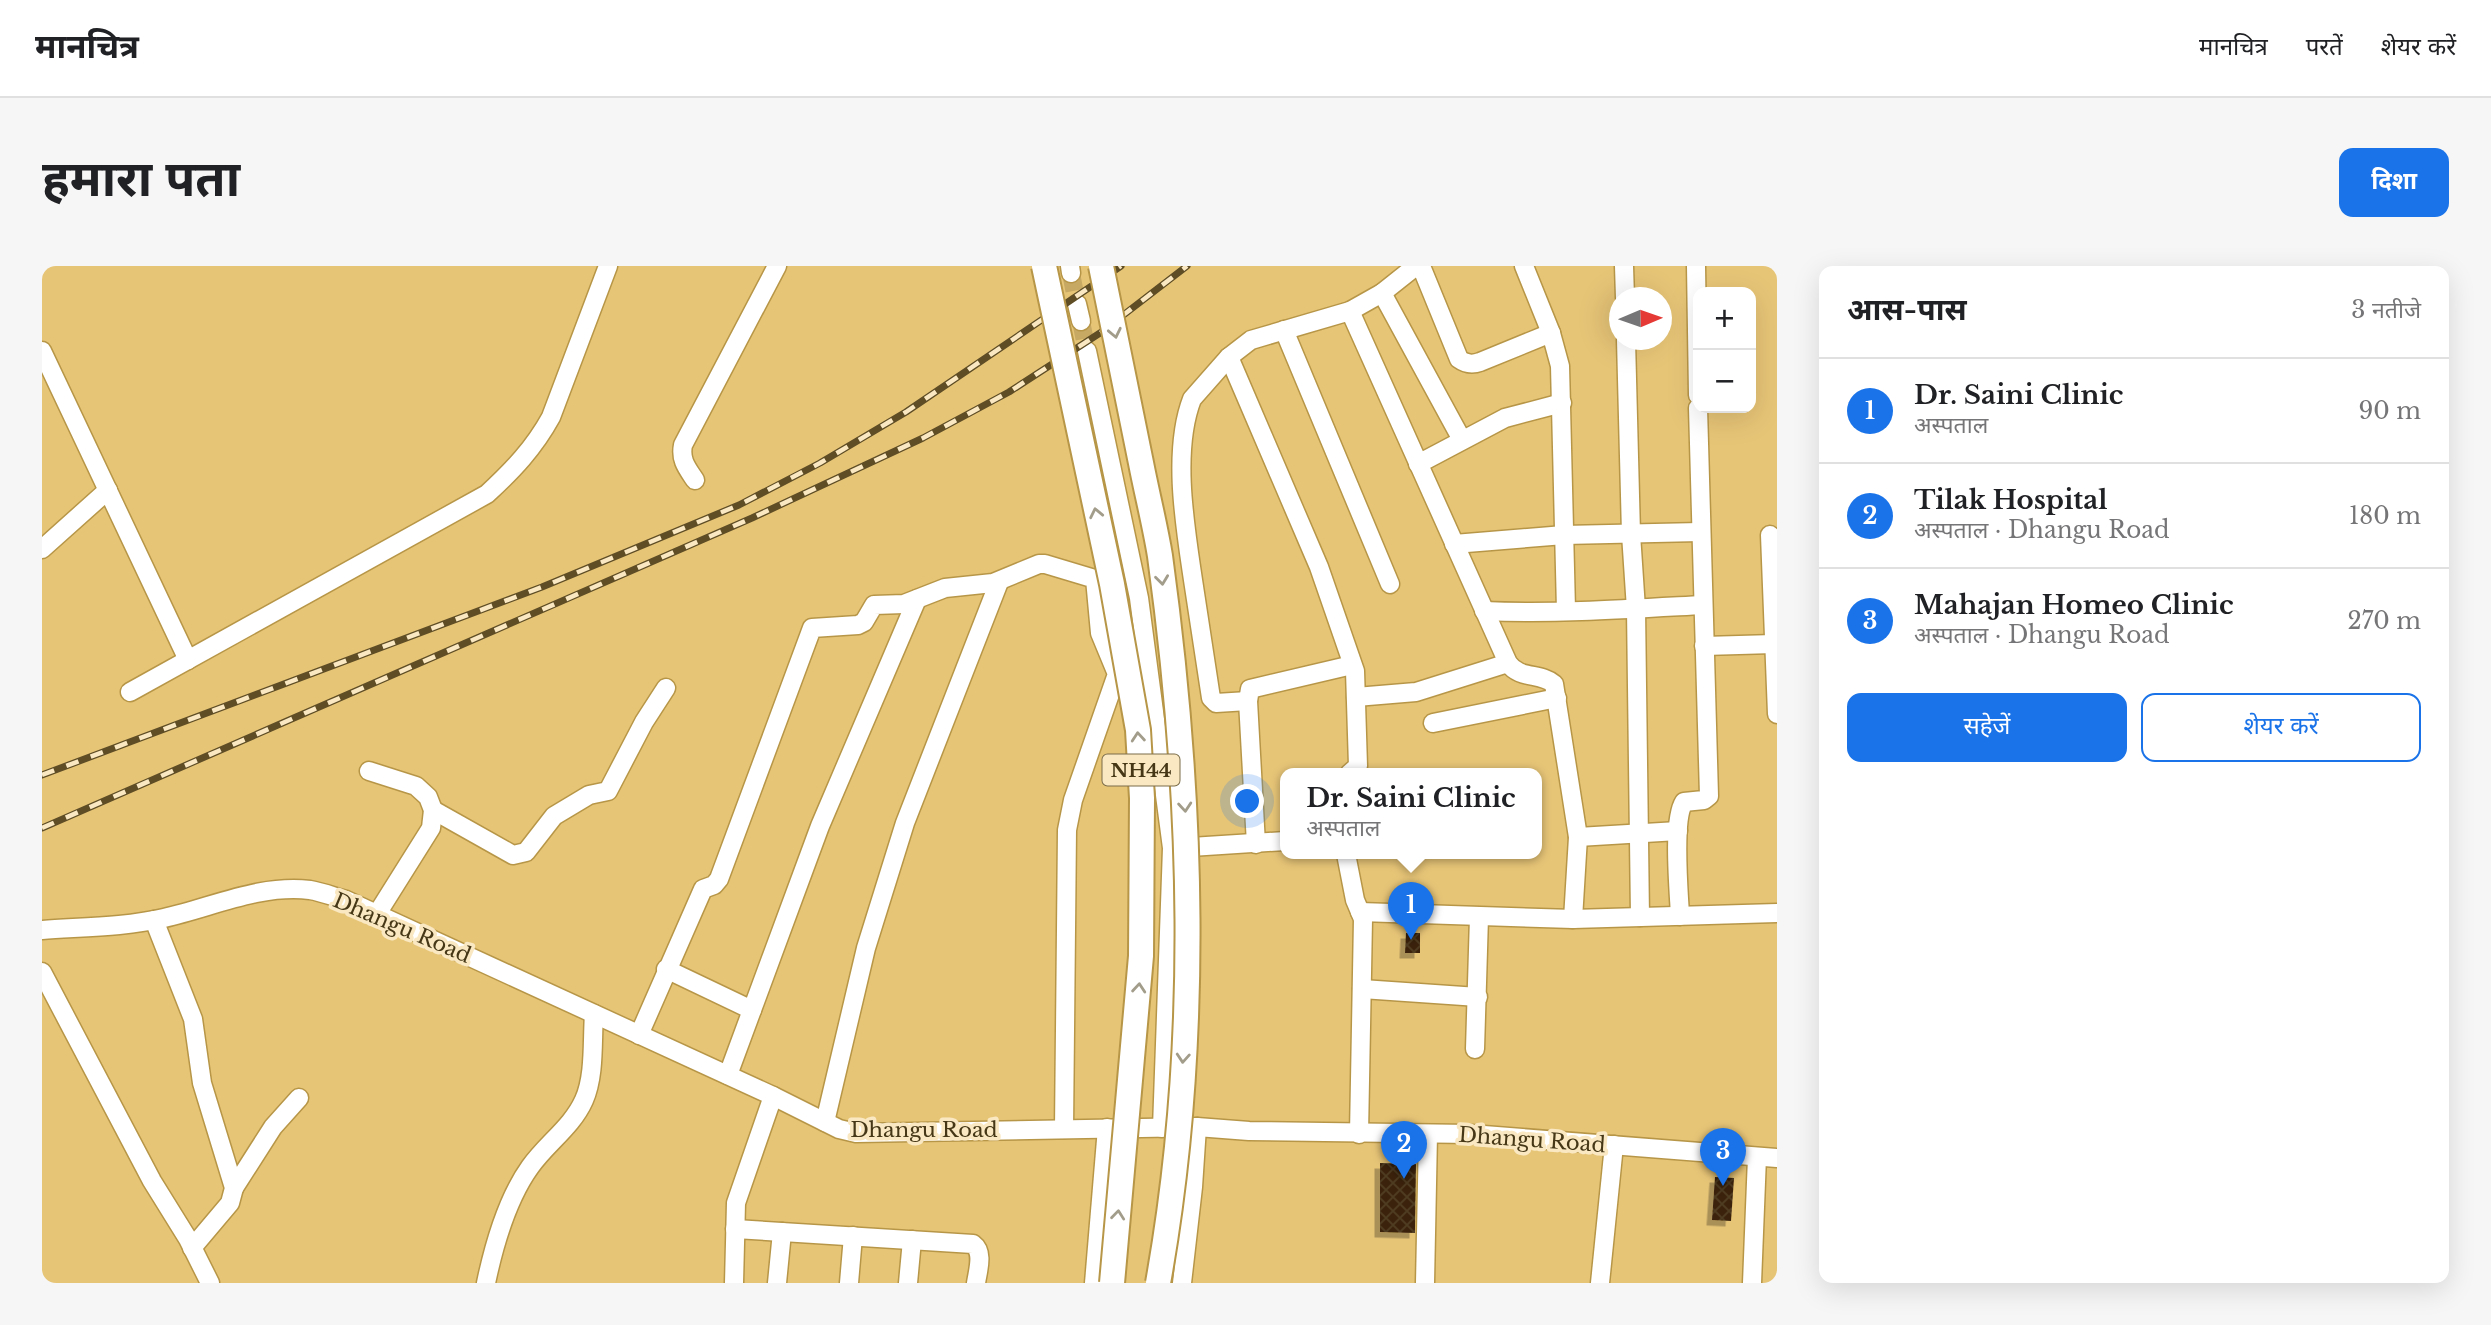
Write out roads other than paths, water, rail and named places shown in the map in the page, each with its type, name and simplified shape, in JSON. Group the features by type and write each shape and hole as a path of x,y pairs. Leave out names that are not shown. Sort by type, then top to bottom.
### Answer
{"highway":[{"name":"NH44","path":"1044,266 1112,584 1138,730 1141,771 1141,956 1112,1283"},
{"name":"NH44","path":"1101,266 1159,554 1172,658 1186,824 1188,989 1174,1181 1158,1283"}],"street":[{"path":"130,692 487,494 519,465 551,417 608,266"},
{"path":"695,480 681,456 683,445 777,266"},
{"path":"1248,701 1216,703 1211,698 1182,491 1189,406 1228,357 1251,340 1350,311 1382,293 1416,266"},
{"path":"1421,266 1459,359 1463,362 1480,362 1552,333"},
{"path":"1624,266 1625,287"},
{"path":"1696,266 1697,350"},
{"path":"1531,268 1560,366 1566,610"},
{"path":"1382,293 1462,440"},
{"path":"1350,311 1508,663 1518,674 1552,681 1558,698 1578,837 1573,919"},
{"path":"1284,330 1390,584"},
{"path":"1626,350 1631,534 1636,609 1640,917"},
{"path":"42,351 188,660"},
{"path":"1087,351 1139,598 1172,848 1162,1128"},
{"path":"1228,357 1319,567 1352,665 1356,697 1359,766 1356,768"},
{"path":"1418,464 1505,418 1562,403"},
{"path":"1680,916 1678,831 1682,804 1704,800 1709,796 1698,413"},
{"path":"42,549 108,490"},
{"path":"1454,544 1564,535 1700,532"},
{"path":"1770,535 1777,714"},
{"path":"639,1035 703,889 714,885 719,879 811,631 818,627 858,625 874,605 904,604 945,588 999,582 1042,563 1095,579 1100,633 1117,674 1073,800 1067,830 1064,1129"},
{"path":"825,1122 866,948 905,823 999,582"},
{"path":"728,1075 820,826 917,599"},
{"path":"1484,611 1541,614 1566,610 1703,605"},
{"path":"1704,646 1775,634"},
{"path":"1356,697 1416,692 1508,663"},
{"path":"1256,844 1248,701 1250,689 1352,665"},
{"path":"433,810 513,855 526,852 554,816 584,797 608,791 644,722 666,688"},
{"path":"1433,723 1558,698"},
{"path":"369,771 416,786 428,797 433,810 431,828 377,915"},
{"path":"1578,837 1678,831"},
{"path":"1172,848 1280,842"},
{"path":"1347,859 1363,919 1359,1133"},
{"name":"Dhangu Road","path":"42,930 154,919 234,898 273,891 311,890 346,900 825,1122 856,1133 1197,1127 1249,1131 1471,1134 1777,1158"},
{"path":"1360,912 1573,919 1777,913"},
{"path":"1475,1049 1479,917"},
{"path":"154,919 193,1019 202,1083 234,1188"},
{"path":"666,969 752,1010"},
{"path":"42,972 152,1181 210,1283"},
{"path":"1362,989 1478,997"},
{"path":"486,1283 514,1193 531,1165 556,1140 585,1099 590,1082 594,1014"},
{"path":"734,1283 736,1203 773,1096"},
{"path":"192,1248 230,1203 234,1188 273,1127 299,1098"},
{"path":"1182,1283 1197,1127"},
{"path":"1094,1283 1107,1128"},
{"path":"1425,1283 1428,1134"},
{"path":"1600,1283 1614,1145"},
{"path":"1752,1283 1757,1157"},
{"path":"735,1229 973,1244 977,1246 980,1254 976,1283"},
{"path":"777,1283 782,1232"},
{"path":"849,1283 853,1236"},
{"path":"908,1283 912,1240"}],"tunnel":[{"path":"1071,273 1077,304"},
{"path":"1081,321 1087,351"}],"railway":[{"path":"42,775 542,587 739,505 820,463 906,412 1121,266"},
{"path":"42,828 752,518 923,438 1009,392 1100,333 1187,266"}],"place":[{"name":"Dr. Saini Clinic","path":"1411,940"},
{"name":"Tilak Hospital","path":"1404,1179"},
{"name":"Mahajan Homeo Clinic","path":"1723,1186"}]}
